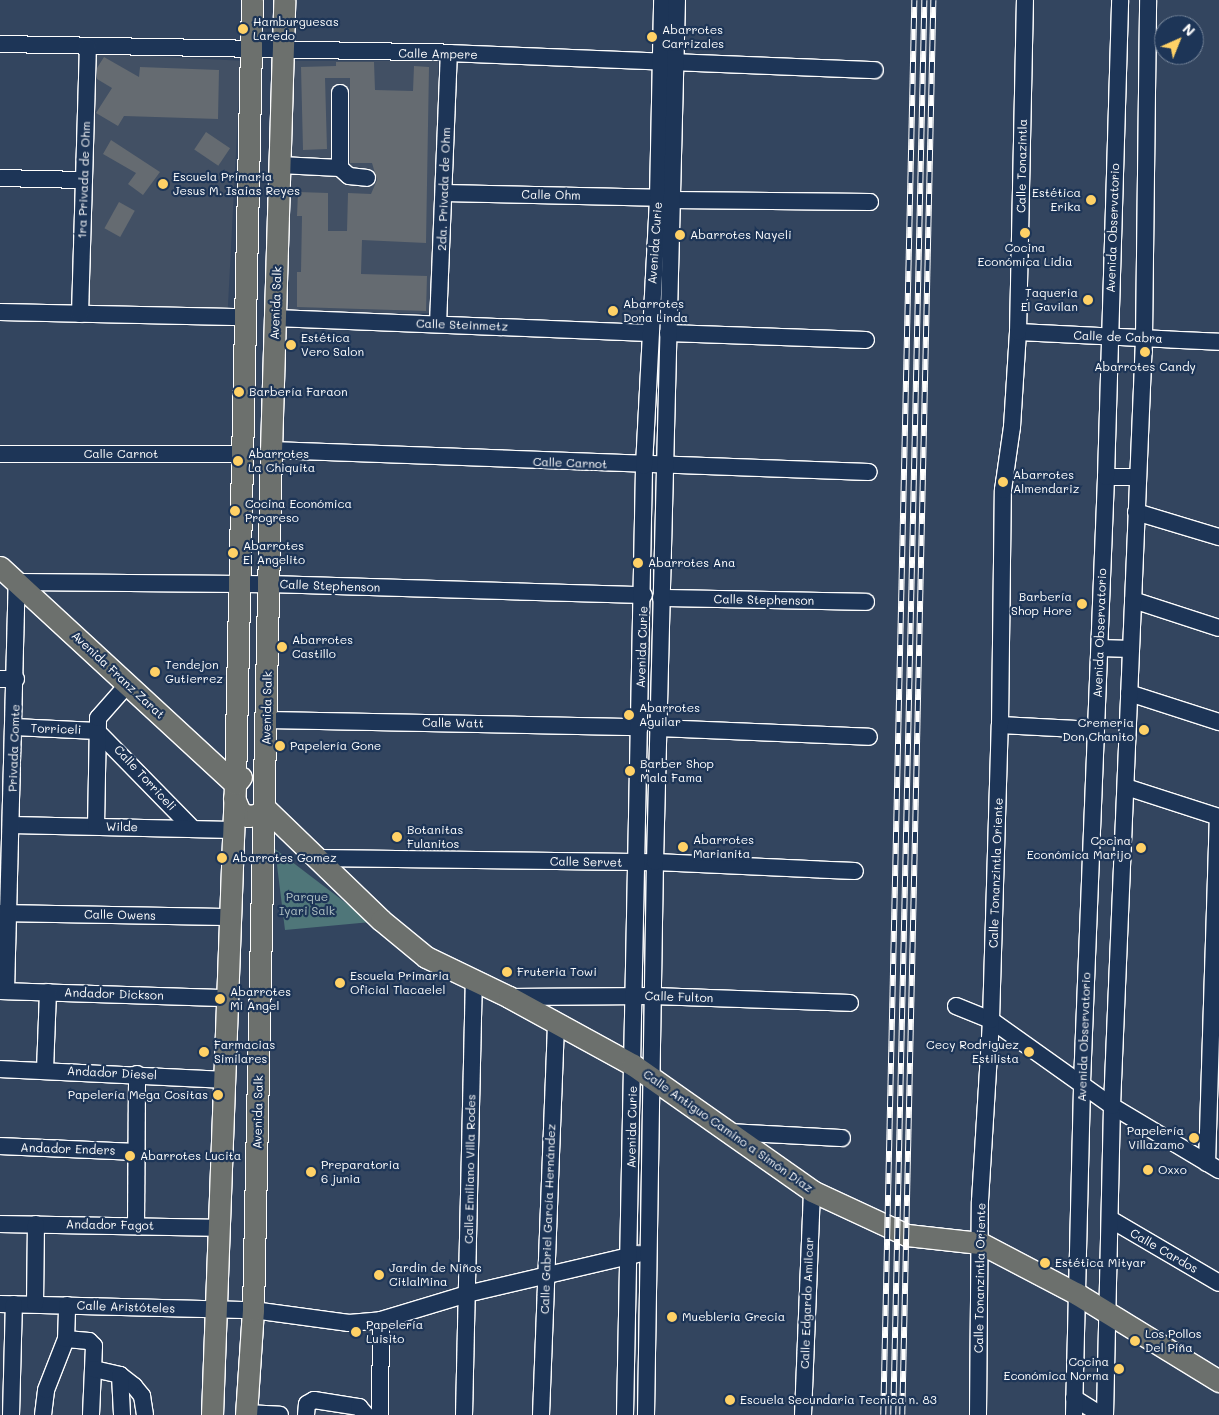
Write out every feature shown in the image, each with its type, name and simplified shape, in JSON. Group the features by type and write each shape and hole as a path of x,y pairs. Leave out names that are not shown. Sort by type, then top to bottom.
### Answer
{"main road":[{"path":"212,1415 224,1080 229,998 235,791 252,0"},
{"name":"Avenida Salk","path":"246,1414 253,1310 267,720 271,450 284,0"},
{"name":"Avenida Franz Zarat","path":"5,573 128,684 235,791"},
{"path":"265,798 257,815 248,816 240,812 235,791 244,774 254,774 262,779 265,798 317,858 381,920 426,957 474,982 509,997"},
{"name":"Calle Antiguo Camino a Simón Díaz","path":"509,997 633,1064 653,1081 812,1191 906,1235 980,1243 1077,1294 1219,1381"}],"street":[{"name":"Avenida Curie","path":"646,1415 653,1081 654,862 668,333 665,199 668,63 662,0"},
{"name":"Avenida Curie","path":"668,63 677,0"},
{"name":"Calle Tonazintla","path":"1018,332 1025,0"},
{"name":"Avenida Observatorio","path":"1074,1415 1082,1083 1106,477 1120,0"},
{"path":"1105,1415 1112,1106 1144,338 1148,0"},
{"name":"Calle Ampere","path":"0,44 449,53 875,70"},
{"name":"1ra Privada de Ohm","path":"80,314 88,47"},
{"name":"2da. Privada de Ohm","path":"438,324 449,53"},
{"path":"340,93 340,168"},
{"path":"280,165 340,168 349,176 367,178"},
{"path":"0,178 84,180"},
{"name":"Calle Ohm","path":"444,193 870,202"},
{"name":"Avenida Curie","path":"625,1415 636,863 644,595 644,466 649,333 665,199"},
{"path":"0,312 245,318"},
{"name":"Calle Steinmetz","path":"275,318 649,333"},
{"name":"Calle de Cabra","path":"1018,332 1219,342"},
{"name":"Calle Tonanzintla Oriente","path":"978,1415 980,1243 991,1020 1000,725 1003,490 1012,427 1018,332"},
{"path":"668,333 866,340"},
{"name":"Calle Carnot","path":"271,450 644,466 869,472"},
{"name":"Calle Carnot","path":"0,454 242,454"},
{"path":"1106,477 1138,477"},
{"path":"1136,512 1219,537"},
{"name":"Calle Stephenson","path":"5,573 239,584 644,595"},
{"name":"Privada Comte","path":"3,991 7,758 14,727 8,679 5,573"},
{"name":"Calle Stephenson","path":"661,598 866,602"},
{"path":"1133,600 1219,628"},
{"path":"1100,648 1131,649"},
{"name":"Calle Torriceli","path":"96,826 97,730 100,714 128,684"},
{"path":"1129,693 1219,722"},
{"name":"Calle Watt","path":"267,720 640,727"},
{"path":"1000,725 1096,730"},
{"name":"Torriceli","path":"14,727 97,730"},
{"path":"658,728 869,736"},
{"name":"Calle Torriceli","path":"97,730 192,828"},
{"path":"1126,787 1219,817 1213,1167"},
{"name":"Wilde","path":"7,832 96,826 233,830"},
{"name":"Calle Servet","path":"317,858 654,862 854,871"},
{"name":"Calle Owens","path":"4,913 231,917"},
{"name":"Calle Emiliano Villa Rodes","path":"464,1415 474,982"},
{"name":"Andador Dickson","path":"3,991 229,998"},
{"path":"45,1070 48,992"},
{"name":"Calle Fulton","path":"509,997 634,995 850,1003"},
{"path":"956,1006 991,1020 1112,1106 1213,1167"},
{"name":"Calle Gabriel García Hernández","path":"542,1415 545,1276 556,1023"},
{"name":"Andador Diesel","path":"0,1069 137,1074 224,1080"},
{"path":"136,1225 137,1074"},
{"path":"725,1132 842,1138"},
{"name":"Andador Enders","path":"0,1146 135,1152"},
{"name":"Calle Edgardo Amilcar","path":"803,1415 812,1191"},
{"name":"Calle Cardos","path":"1110,1219 1219,1283"},
{"name":"Andador Fagot","path":"0,1224 220,1228"},
{"path":"35,1304 36,1224"},
{"name":"Calle Aristóteles","path":"7,1304 253,1310 350,1323 381,1320 467,1294 629,1255 649,1253"},
{"path":"7,1304 11,1415"},
{"path":"43,1415 46,1390 66,1339 67,1306"},
{"path":"380,1415 381,1320"},
{"path":"66,1339 89,1341 94,1346 91,1415"},
{"path":"94,1368 120,1375 134,1386 142,1396 145,1415"},
{"path":"120,1375 122,1415"},
{"path":"1074,1398 1100,1415"},
{"path":"306,1415 307,1404 314,1400 359,1408 366,1415"},
{"path":"246,1414 280,1415"}],"shaded area":[{"name":"Escuela Primaria Jesus M. Isaias Reyes","path":"91,53 241,61 228,315 78,307"},
{"path":"289,61 438,61 438,313 289,313"}],"green space":[{"name":"Parque Iyari Salk","path":"275,849 371,922 285,930"}],"building":[{"path":"104,57 139,77 140,67 219,70 218,119 124,116 118,126 96,113 112,88 97,79 97,68"},
{"path":"336,62 374,62 375,90 413,91 414,66 429,67 426,243 362,240 361,274 427,276 426,311 297,307 297,272 301,272 302,216 297,216 298,192 328,193 328,231 347,231 348,193 371,194 377,180 372,163 350,163 350,78 325,78 327,149 303,150 301,67 336,66"},
{"path":"206,132 230,148 218,166 194,149"},
{"path":"111,140 160,172 143,195 128,184 136,173 103,154"},
{"path":"119,202 135,211 120,237 104,228"}],"railway":[{"path":"883,1415 914,0"},
{"path":"893,1415 924,0"},
{"path":"902,1415 933,0"}],"place":[{"name":"Hamburguesas Laredo","path":"243,29"},
{"name":"Abarrotes Carrizales","path":"652,37"},
{"name":"Escuela Primaria Jesus M. Isaias Reyes","path":"163,184"},
{"name":"Estética Erika","path":"1091,200"},
{"name":"Cocina Económica Lidia","path":"1025,233"},
{"name":"Abarrotes Nayeli","path":"680,235"},
{"name":"Taqueria El Gavilan","path":"1088,300"},
{"name":"Abarrotes Dona Linda","path":"613,311"},
{"name":"Estética Vero Salon","path":"291,345"},
{"name":"Abarrotes Candy","path":"1145,352"},
{"name":"Barbería Faraon","path":"239,392"},
{"name":"Abarrotes La Chiquita","path":"238,461"},
{"name":"Abarrotes Almendariz","path":"1003,482"},
{"name":"Cocina Económica Progreso","path":"235,511"},
{"name":"Abarrotes El Angelito","path":"233,553"},
{"name":"Abarrotes Ana","path":"638,563"},
{"name":"Barbería Shop Hore","path":"1082,604"},
{"name":"Abarrotes Castillo","path":"282,647"},
{"name":"Tendejon Gutierrez","path":"155,672"},
{"name":"Abarrotes Aguilar","path":"629,715"},
{"name":"Cremeria Don Chanito","path":"1144,730"},
{"name":"Papelería Gone","path":"280,746"},
{"name":"Barber Shop Mala Fama","path":"630,771"},
{"name":"Botanitas Fulanitos","path":"397,837"},
{"name":"Abarrotes Marianita","path":"683,847"},
{"name":"Cocina Económica Marijo","path":"1141,848"},
{"name":"Abarrotes Gomez","path":"222,858"},
{"name":"Fruteria Towi","path":"507,972"},
{"name":"Escuela Primaria Oficial Tlacaelel","path":"340,983"},
{"name":"Abarrotes Mi Angel","path":"220,999"},
{"name":"Farmacias Similares","path":"204,1052"},
{"name":"Cecy Rodriguez Estilista","path":"1029,1052"},
{"name":"Papelería Mega Cositas","path":"218,1095"},
{"name":"Papelería Villazamo","path":"1194,1138"},
{"name":"Abarrotes Lucita","path":"130,1156"},
{"name":"Oxxo","path":"1148,1170"},
{"name":"Preparatoria 6 junia","path":"311,1172"},
{"name":"Estética Mityar","path":"1045,1263"},
{"name":"Jardin de Niños CitlalMina","path":"379,1275"},
{"name":"Muebleria Grecia","path":"672,1317"},
{"name":"Papelería Luisito","path":"356,1332"},
{"name":"Los Pollos Del Piña","path":"1135,1341"},
{"name":"Cocina Económica Norma","path":"1119,1369"},
{"name":"Escuela Secundaria Tecnica n. 83","path":"730,1400"}]}
